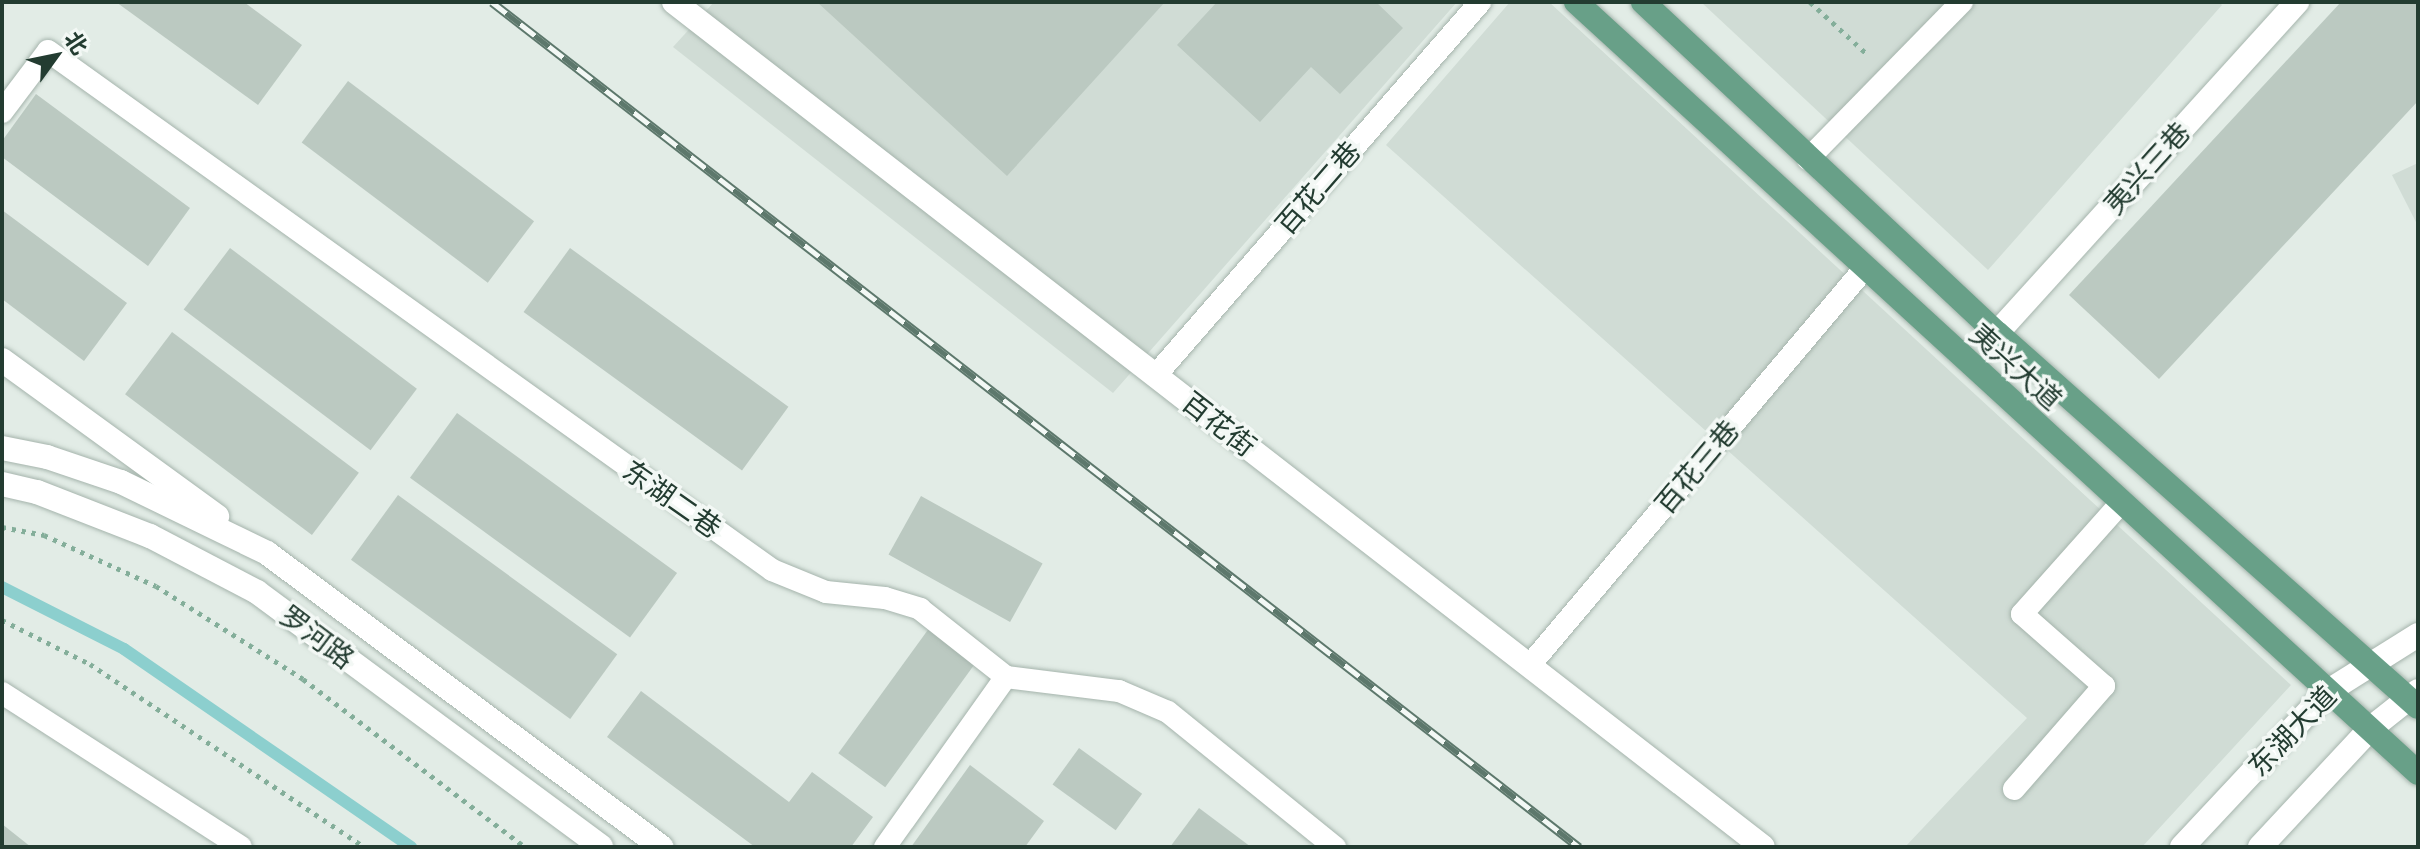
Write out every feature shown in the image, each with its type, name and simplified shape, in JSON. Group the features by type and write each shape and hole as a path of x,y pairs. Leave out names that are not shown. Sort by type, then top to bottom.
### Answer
{"main road":[{"name":"夷兴大道","path":"1576,2 1864,269 2418,773"},
{"name":"夷兴大道","path":"1643,2 1997,333 2368,662 2415,698"}],"street":[{"name":"百花街","path":"674,2 1763,847"},
{"name":"夷兴三巷","path":"1997,333 2297,2"},
{"name":"罗河路","path":"2,360 662,847"},
{"name":"罗河路","path":"2,448 47,457 121,482 267,553"},
{"name":"罗河路","path":"2,484 37,492 150,536 257,592 601,847"},
{"name":"东湖大道","path":"2182,847 2327,692 2368,662 2418,635"},
{"name":"东湖大道","path":"2260,847 2370,729 2415,698"}],"lane":[{"name":"百花二巷","path":"1156,375 1480,2"},
{"path":"1808,159 1962,2"},
{"name":"东湖二巷","path":"2,112 48,51 772,570 826,592 885,598 920,609 1006,677"},
{"name":"百花三巷","path":"1530,665 1864,269"},
{"path":"2014,789 2104,686 2022,614 2121,503"},
{"path":"885,847 1006,677 1119,691 1168,712 1335,847"},
{"path":"2,693 241,847"}],"path":[{"path":"1810,2 1891,76"},
{"path":"2,527 44,535 156,586 303,679 525,847"},
{"path":"2,620 90,664 364,847"}],"shaded area":[{"path":"714,2 1457,2 1113,393 673,47"},
{"path":"1510,2 1549,2 2291,685 2142,847 1905,847 2027,718 1386,145"},
{"path":"1701,2 2219,2 2222,5 1988,270"},
{"path":"2418,163 2418,226 2392,175"}],"building":[{"path":"116,2 244,2 302,45 258,105"},
{"path":"817,2 1165,2 1007,176"},
{"path":"1217,2 1376,2 1403,28 1340,94 1311,67 1260,122 1177,45"},
{"path":"2341,2 2418,2 2418,101 2159,379 2069,295"},
{"path":"348,81 534,221 488,283 302,142"},
{"path":"36,94 190,208 148,266 2,157 2,141"},
{"path":"2,210 127,303 84,361 2,299"},
{"path":"230,248 417,389 371,450 184,309"},
{"path":"570,248 788,407 742,471 524,312"},
{"path":"172,332 359,473 312,535 125,394"},
{"path":"457,413 677,573 630,638 410,478"},
{"path":"398,495 617,654 570,719 351,560"},
{"path":"921,496 1043,563 1010,622 889,555"},
{"path":"930,627 977,661 885,787 838,753"},
{"path":"641,691 789,802 812,772 873,817 851,847 755,847 607,737"},
{"path":"1079,748 1142,794 1116,830 1053,784"},
{"path":"970,765 1044,821 1025,847 911,847"},
{"path":"1199,808 1251,847 1170,847"},
{"path":"2,824 31,847 2,847"}],"waterway":[{"path":"2,587 124,649 411,847"}],"railway":[{"path":"492,2 1579,847"}]}
